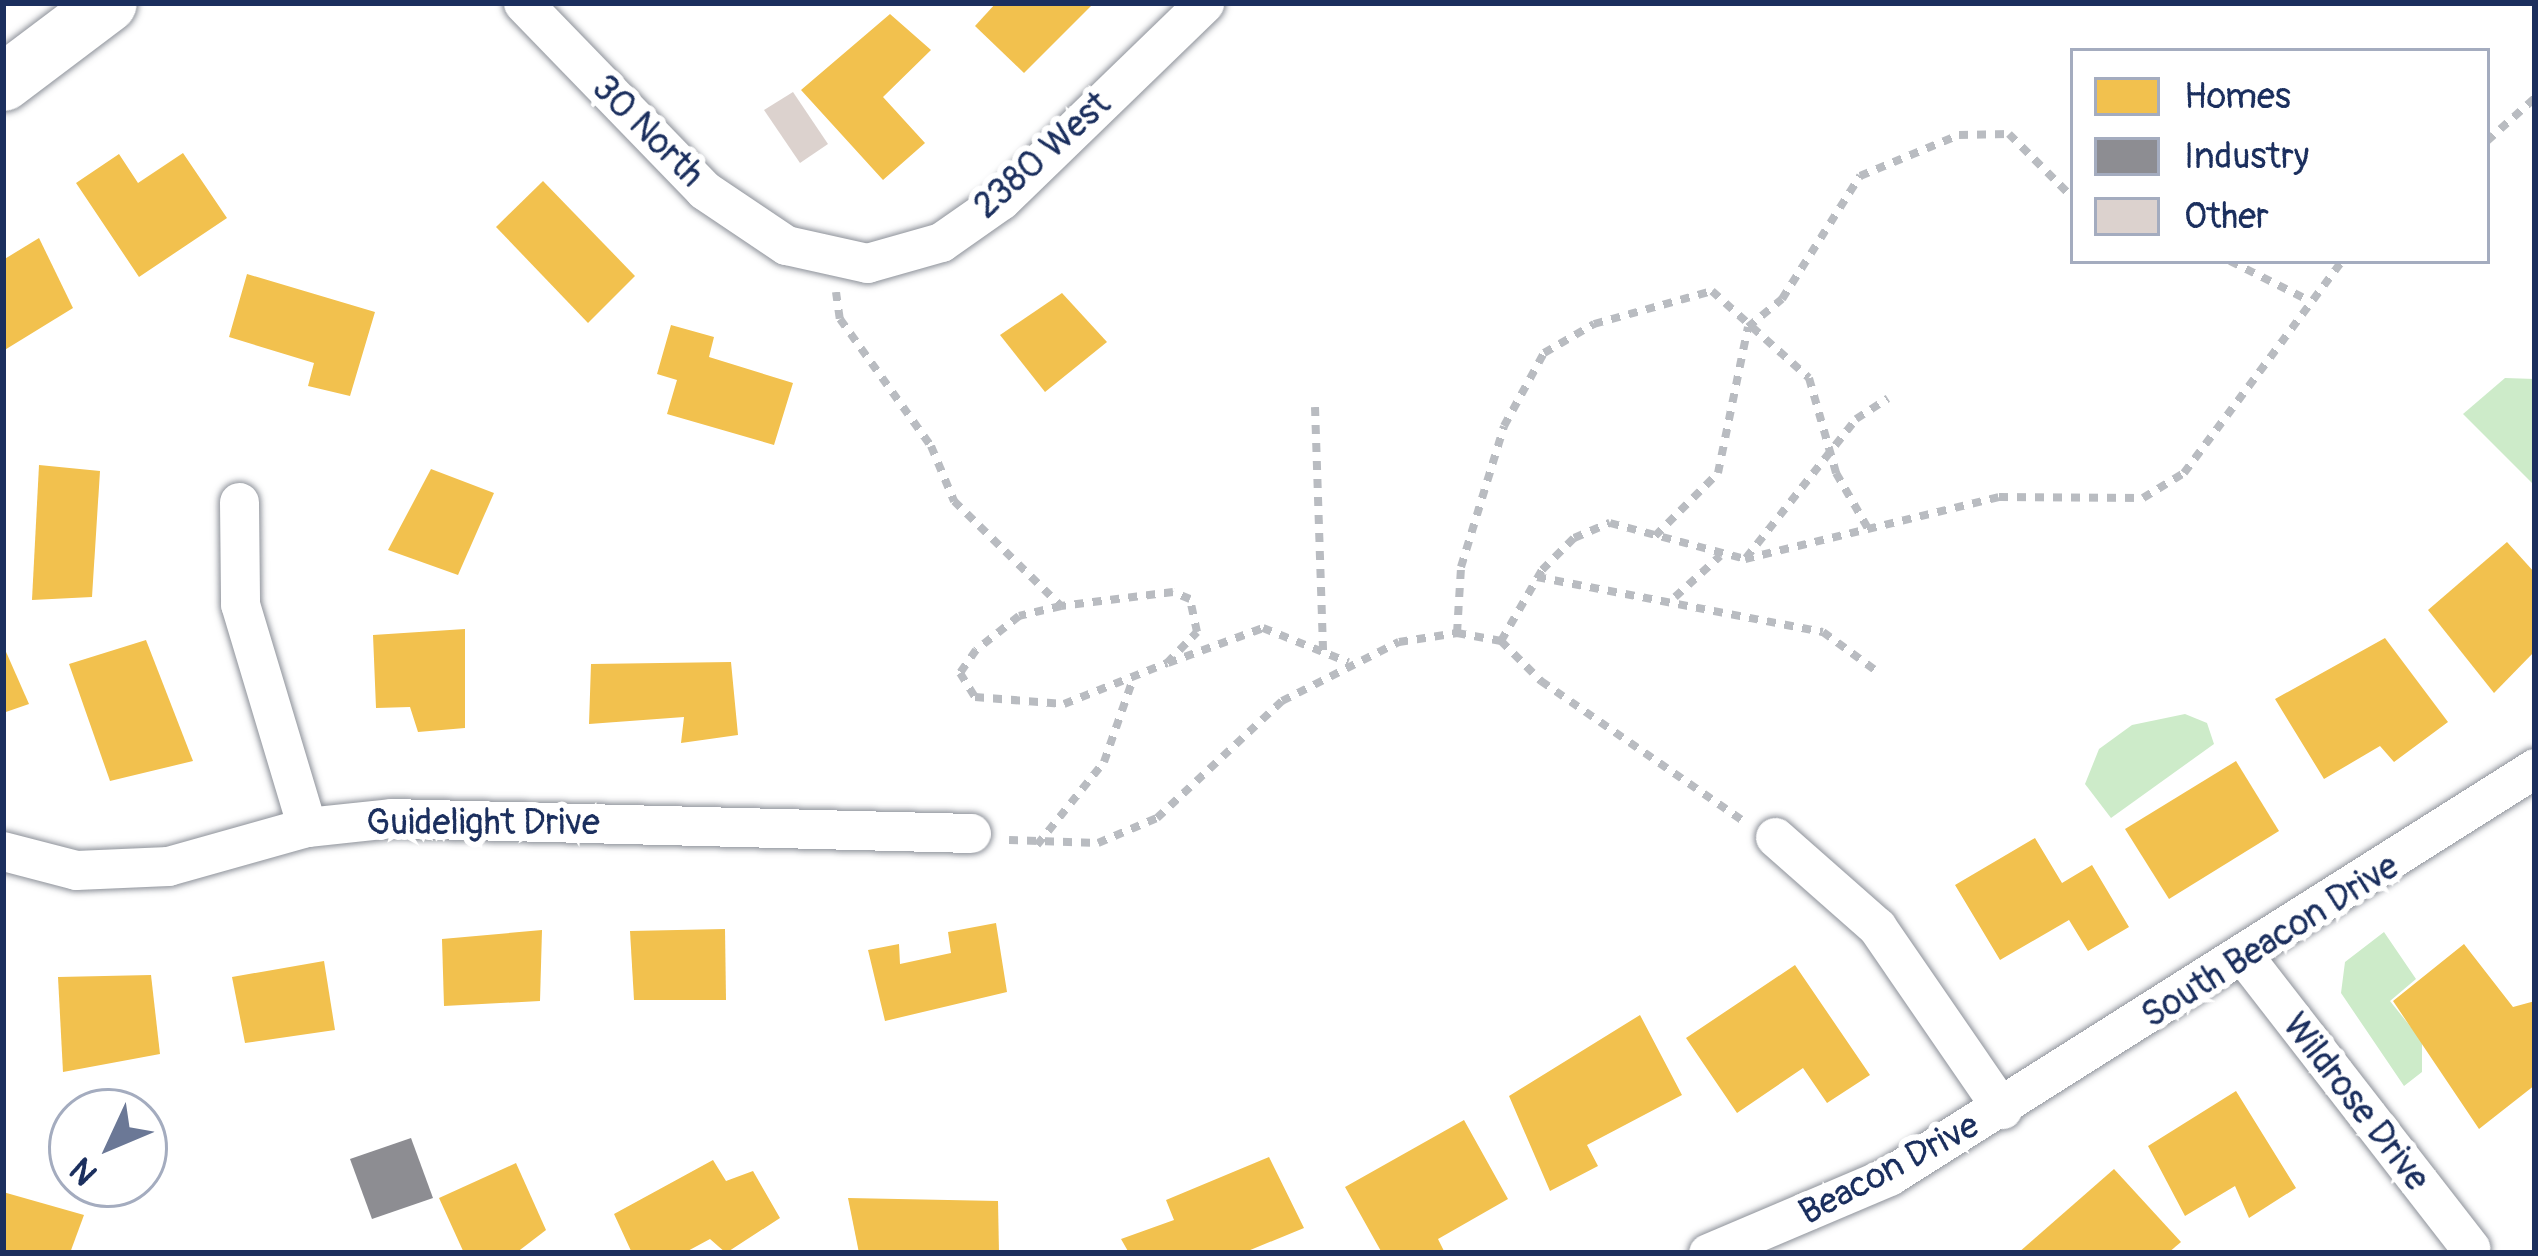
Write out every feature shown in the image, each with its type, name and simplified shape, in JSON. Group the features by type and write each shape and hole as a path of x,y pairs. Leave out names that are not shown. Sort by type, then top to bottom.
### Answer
{"main road":[{"path":"3,82 108,3"}],"street":[{"name":"30 North","path":"523,3 704,190 786,245"},
{"name":"2380 West","path":"786,245 867,263 941,242 1001,200 1204,3"},
{"path":"239,502 240,604 307,827"},
{"name":"South Beacon Drive","path":"2002,1109 2535,768"},
{"name":"Guidelight Drive","path":"3,851 76,870 167,866 307,827 391,818 971,833"},
{"path":"1775,837 1877,927 2002,1109"},
{"name":"Wildrose Drive","path":"2242,956 2470,1248"},
{"name":"Beacon Drive","path":"1708,1253 1889,1176 2002,1109"}],"path":[{"path":"2490,138 2535,98"},
{"path":"1655,536 1718,473 1748,327 1782,299 1860,176 1897,156 1959,135 2009,134 2070,195"},
{"path":"830,255 840,320 931,446 954,501 1060,606"},
{"path":"2236,264 2310,301"},
{"path":"1501,641 1537,577 1574,538 1610,523 1745,560 2020,494 2143,499 2197,457 2340,264"},
{"path":"1456,633 1461,567 1504,426 1544,353 1594,324 1712,291 1809,379 1829,454 1870,532"},
{"path":"1745,560 1829,454 1888,398"},
{"path":"1315,407 1324,653"},
{"path":"1675,598 1721,556"},
{"path":"1537,577 1675,598 1823,632 1875,670"},
{"path":"1167,663 1197,632 1190,599 1152,590 1018,616 976,650 960,673 975,697 1039,708 1134,678 1263,628 1349,663"},
{"path":"971,833 1037,845 1098,843 1157,818 1282,700 1349,663 1456,633 1501,641 1573,704 1775,837"},
{"path":"1037,845 1104,762 1134,678"}],"green space":[{"path":"2505,378 2535,379 2535,486 2463,414"},
{"path":"2185,714 2207,723 2214,744 2111,818 2085,784 2099,749 2132,725"},
{"path":"2384,932 2416,979 2390,1001 2422,1041 2422,1072 2404,1086 2341,993 2345,962"}],"building: Homes":[{"path":"996,3 1094,3 1024,73 975,26"},
{"path":"890,14 931,50 883,97 925,143 883,180 801,90"},
{"path":"183,153 227,218 139,277 76,183 119,154 138,183"},
{"path":"543,181 635,276 588,323 496,227"},
{"path":"39,238 73,308 3,351 3,260"},
{"path":"247,274 375,312 350,396 308,386 314,363 229,337"},
{"path":"1062,293 1107,342 1045,392 1000,335"},
{"path":"671,325 714,337 709,357 793,383 774,445 667,414 677,380 657,374"},
{"path":"39,465 100,471 92,597 32,600"},
{"path":"431,469 494,493 458,575 388,550"},
{"path":"2507,542 2535,573 2535,651 2494,693 2428,610"},
{"path":"465,629 465,728 418,732 410,707 376,708 373,635"},
{"path":"2385,638 2448,722 2394,762 2380,746 2324,779 2275,699"},
{"path":"146,640 193,761 110,781 69,664"},
{"path":"3,645 29,704 3,713"},
{"path":"731,662 738,735 681,743 684,717 589,724 591,664"},
{"path":"2236,761 2279,831 2169,899 2125,829"},
{"path":"2035,838 2062,883 2092,865 2129,927 2088,951 2069,920 2000,960 1955,885"},
{"path":"996,923 1007,992 885,1021 868,950 899,944 900,964 951,953 948,932"},
{"path":"725,929 726,1000 634,1000 630,931"},
{"path":"542,930 540,1001 444,1006 442,939"},
{"path":"2464,944 2513,1007 2535,1001 2535,1085 2479,1129 2393,1001"},
{"path":"324,961 335,1030 245,1043 232,977"},
{"path":"1795,965 1870,1075 1827,1103 1803,1068 1737,1113 1686,1038"},
{"path":"151,975 160,1054 63,1072 58,977"},
{"path":"1640,1015 1682,1095 1587,1145 1598,1166 1550,1191 1509,1096"},
{"path":"2236,1091 2296,1188 2249,1218 2235,1186 2185,1216 2148,1146"},
{"path":"1464,1120 1508,1199 1438,1239 1445,1253 1382,1253 1345,1187"},
{"path":"1269,1157 1304,1228 1243,1253 1129,1253 1121,1239 1174,1220 1166,1200"},
{"path":"713,1160 726,1181 753,1171 780,1218 726,1253 710,1239 684,1253 632,1253 614,1214"},
{"path":"516,1163 546,1230 516,1253 464,1253 439,1198"},
{"path":"2114,1169 2181,1242 2168,1253 2018,1253"},
{"path":"3,1192 84,1215 70,1253 3,1253"},
{"path":"848,1198 998,1201 999,1253 859,1253"}],"building: Industry":[{"path":"411,1138 433,1198 372,1219 350,1159"}],"building: Other":[{"path":"793,92 828,144 800,163 764,110"}]}
